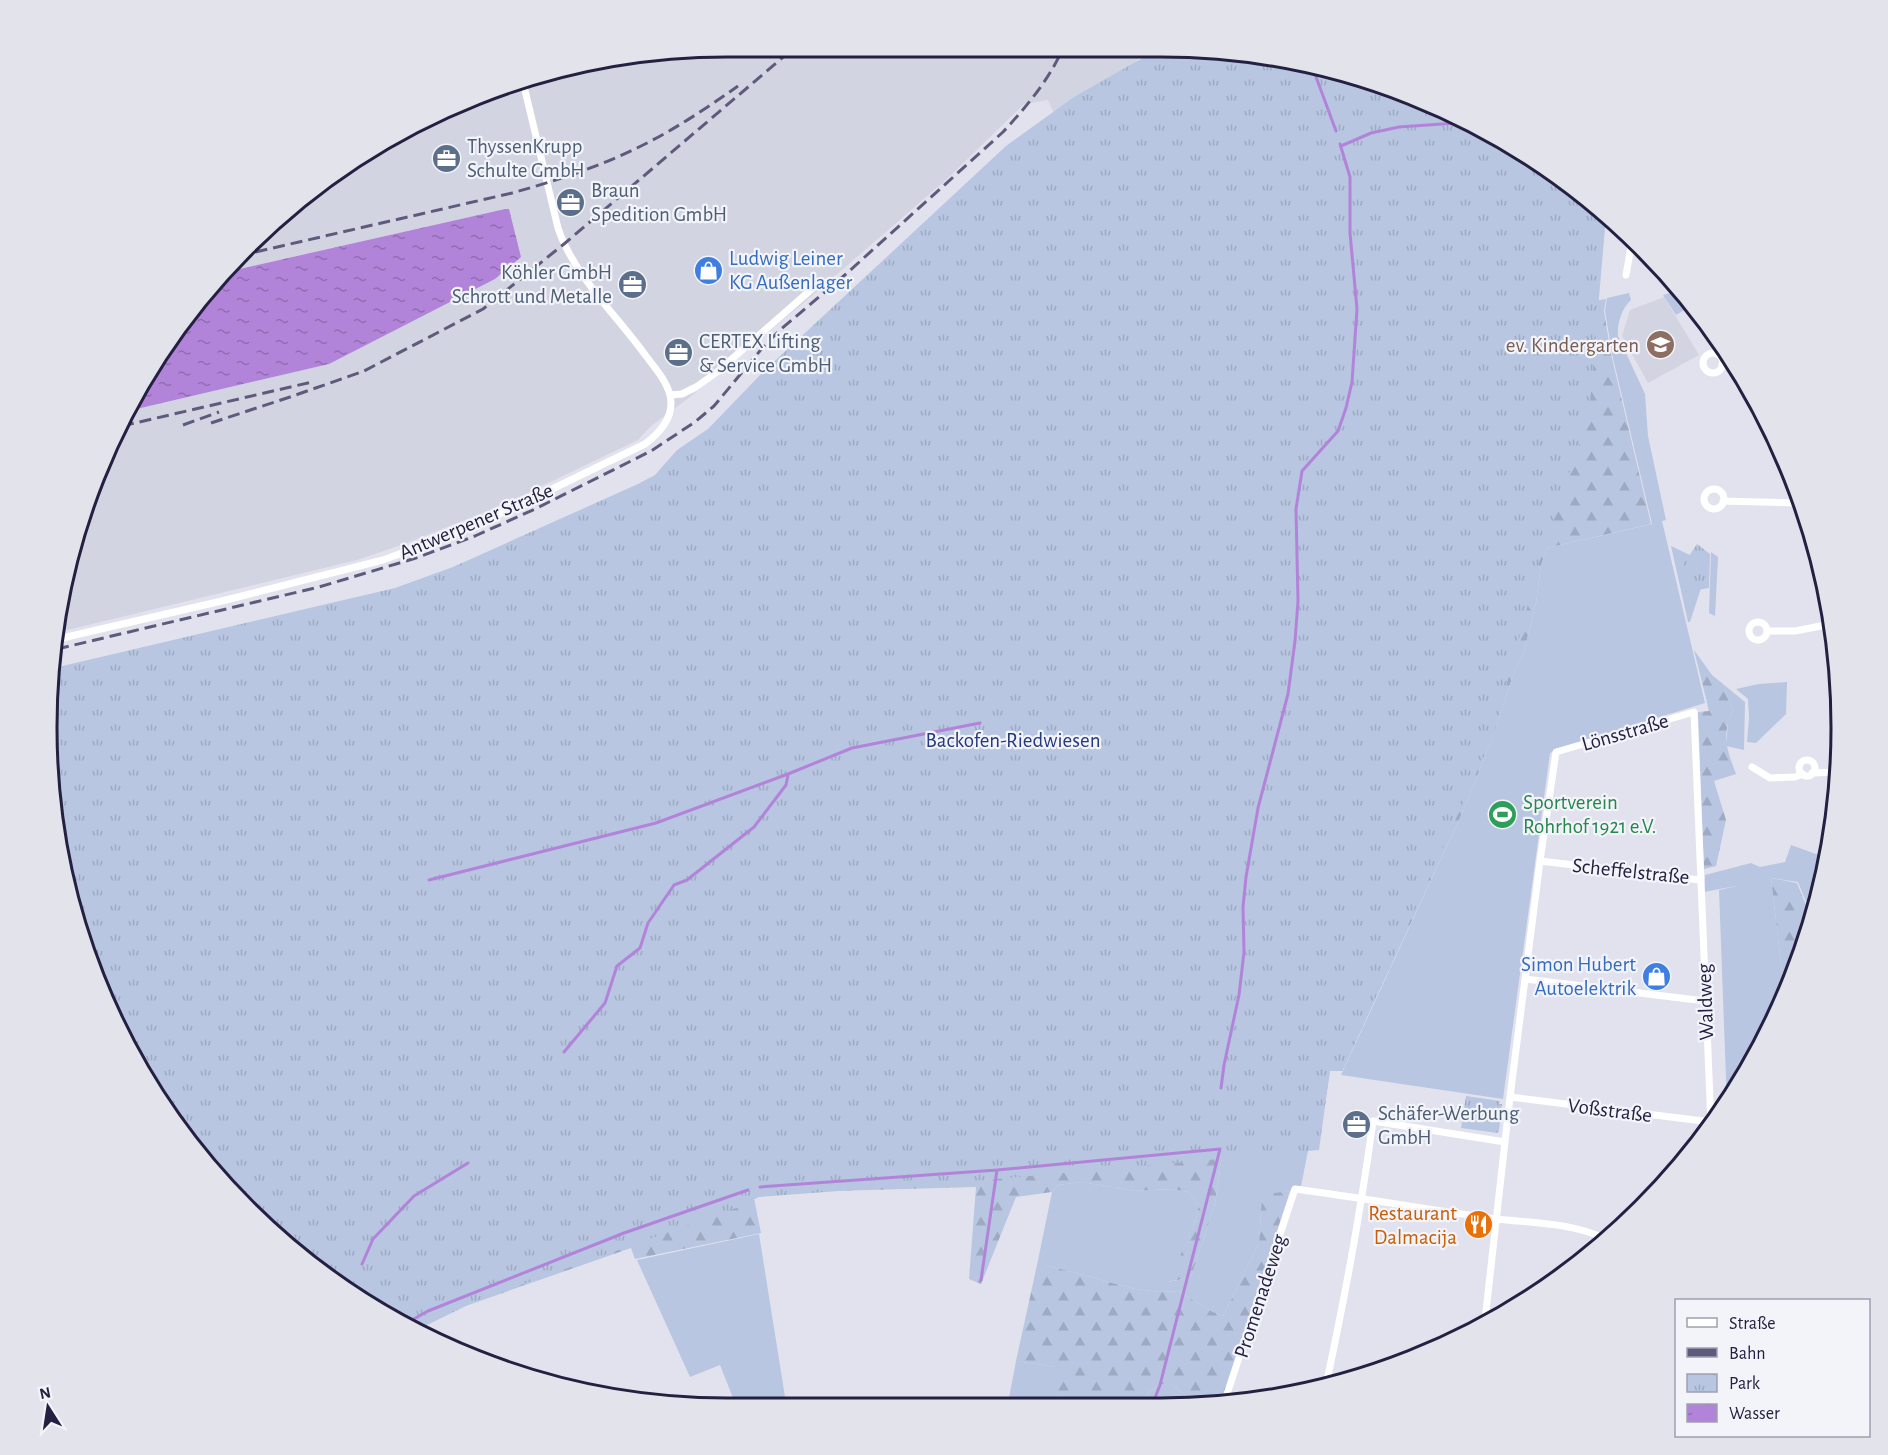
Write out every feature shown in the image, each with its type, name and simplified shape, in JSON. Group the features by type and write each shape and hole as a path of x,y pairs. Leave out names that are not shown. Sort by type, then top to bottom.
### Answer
{"street":[{"path":"525,89 558,228 564,244 578,268 662,377 670,395 682,394 717,372 821,282"},
{"path":"1626,275 1631,249"},
{"name":"Antwerpener Straße","path":"63,638 383,560 445,537 511,509 645,444 659,434 666,424 671,409 670,395"},
{"path":"1723,501 1792,503"},
{"path":"1768,631 1795,631 1823,626"},
{"name":"Lönsstraße","path":"1540,861 1556,752 1694,712"},
{"name":"Scheffelstraße","path":"1540,861 1700,880 1694,712"},
{"path":"1803,774 1799,768 1804,760 1813,763 1812,773"},
{"path":"1752,767 1770,778 1830,772"},
{"path":"1486,1314 1540,861"},
{"name":"Waldweg","path":"1700,880 1710,1111"},
{"path":"1525,979 1705,1001"},
{"name":"Voßstraße","path":"1510,1097 1702,1123"},
{"path":"1328,1376 1363,1198 1373,1121 1505,1142"},
{"name":"Promenadeweg","path":"1227,1394 1295,1189 1363,1198"},
{"path":"1363,1198 1558,1226 1599,1235"}],"shaded area":[{"path":"1140,57 1109,89 1055,116 1048,100 1024,104 948,178 820,289 690,397 651,426 638,440 500,506 357,560 65,631 80,554 93,512 108,471 138,409 328,364 495,279 505,209 238,269 285,223 319,196 392,147 471,108 554,80 597,70 684,58"},
{"name":"ev. Kindergarten","path":"1664,297 1699,355 1648,383 1622,336 1630,310"}],"green space":[{"name":"Backofen-Riedwiesen","path":"1144,57 1204,58 1248,63 1334,80 1417,108 1457,126 1533,170 1605,225 1589,415 1540,559 1493,736 1344,1068 1330,1070 1319,1150 986,1180 759,1197 736,1208 476,1301 425,1326 392,1308 355,1285 285,1232 223,1170 170,1100 126,1024 93,943 70,858 58,771 57,728 60,667 395,588 453,567 655,475 677,450 708,429 763,372 1006,146 1074,97"},
{"path":"1572,198 1577,202 1588,302 1606,299 1604,311 1611,354 1651,524 1547,548 1541,565 1536,603 1524,651 1512,678 1493,736 1464,809 1342,1071 1330,1071 1324,1110 1304,1068"},
{"name":"Sportverein Rohrhof 1921 e.V.","path":"1629,293 1631,300 1621,316 1618,336 1645,394 1648,436 1666,520 1662,521 1705,703 1550,753 1503,1099 1341,1075 1464,809 1493,736 1512,678 1524,651 1536,603 1541,565 1547,548 1652,524 1612,354 1605,311 1607,298"},
{"path":"1671,293 1685,310 1676,315 1663,295"},
{"path":"1697,544 1710,554 1709,588 1686,592 1681,568"},
{"path":"1671,546 1692,556 1701,588 1690,622 1688,622"},
{"path":"1711,552 1718,557 1715,616 1709,613"},
{"path":"1694,650 1712,675 1723,684 1733,711 1726,735 1736,774 1714,781 1726,820 1716,866 1704,869 1698,712 1709,711"},
{"path":"1787,682 1786,714 1756,743 1747,742 1748,699 1736,689 1759,684"},
{"path":"1723,684 1745,702 1744,750 1726,746 1728,722 1733,711"},
{"path":"1791,845 1819,854 1807,904 1798,882 1771,878 1783,977 1762,1024 1726,1087 1719,890 1741,885 1704,892 1705,875 1751,863 1760,867 1785,862"},
{"path":"1771,878 1797,883 1806,906 1783,977"},
{"path":"1466,1096 1500,1101 1499,1104 1502,1104 1497,1133 1461,1128"},
{"path":"1311,1136 1301,1186 1293,1186 1290,1191 1262,1196 1259,1243 1223,1316 1178,1291 1159,1292 1135,1289 1046,1265 1037,1265 1052,1192 1058,1185 1082,1182 1134,1191 1172,1189 1188,1192 1199,1205 1195,1223 1169,1282 1191,1277 1215,1204 1221,1162 1242,1145"},
{"path":"1242,1145 1221,1162 1215,1204 1191,1277 1168,1282 1195,1223 1199,1205 1188,1192 1172,1189 1134,1191 1082,1182 1058,1185 1052,1192 1016,1197 981,1284 969,1279 976,1187 759,1193"},
{"path":"752,1188 761,1233 635,1259 631,1248 434,1317"},
{"path":"1290,1191 1224,1395 1188,1397 1171,1384 1160,1384 1142,1398 1066,1398 1055,1395 1056,1367 1016,1361 1037,1265 1046,1265 1135,1289 1159,1292 1178,1291 1223,1316 1259,1243 1262,1195"},
{"path":"759,1234 785,1398 733,1398 720,1365 690,1377 637,1260"},
{"path":"1016,1361 1056,1367 1056,1395 1066,1398 1009,1398"},
{"path":"1160,1384 1171,1384 1188,1397 1160,1398 1142,1398"}],"water":[{"path":"505,209 509,209 521,257 495,279 329,364 138,409 170,355 196,319 238,269"}],"waterway":[{"path":"1316,76 1336,131"},
{"path":"1341,146 1371,133 1399,127 1451,123"},
{"path":"1221,1088 1239,995 1244,952 1243,907 1246,877 1258,808 1288,694 1295,641 1298,601 1296,509 1302,471 1338,431 1352,382 1357,309 1350,233 1350,177 1340,144"},
{"path":"429,880 656,823 852,748 980,723"},
{"path":"564,1052 605,1003 617,966 640,948 648,923 674,885 687,880 754,827 786,785 788,775"},
{"path":"997,1170 1220,1149 1155,1398"},
{"path":"362,1264 373,1239 414,1196 468,1163"},
{"path":"760,1187 997,1170 981,1280"},
{"path":"413,1319 428,1311 624,1233 748,1190"}],"railway":[{"path":"211,423 364,371 483,309 564,244 783,57"},
{"path":"62,648 319,587 416,558 475,536 535,509 651,451 695,422 714,406 780,330 846,274 1003,132 1037,92 1058,57"},
{"path":"254,252 512,193 577,173 652,140 738,86"},
{"path":"130,424 312,382"},
{"path":"183,425 219,412"}],"place":[{"name":"ThyssenKrupp Schulte GmbH","path":"446,158"},
{"name":"Braun Spedition GmbH","path":"570,202"},
{"name":"Ludwig Leiner KG Außenlager","path":"708,270"},
{"name":"Köhler GmbH Schrott und Metalle","path":"633,284"},
{"name":"ev. Kindergarten","path":"1660,345"},
{"name":"CERTEX Lifting & Service GmbH","path":"678,353"},
{"name":"Sportverein Rohrhof 1921 e.V.","path":"1502,814"},
{"name":"Simon Hubert Autoelektrik","path":"1657,976"},
{"name":"Schäfer-Werbung GmbH","path":"1357,1125"},
{"name":"Restaurant Dalmacija","path":"1478,1225"}]}
